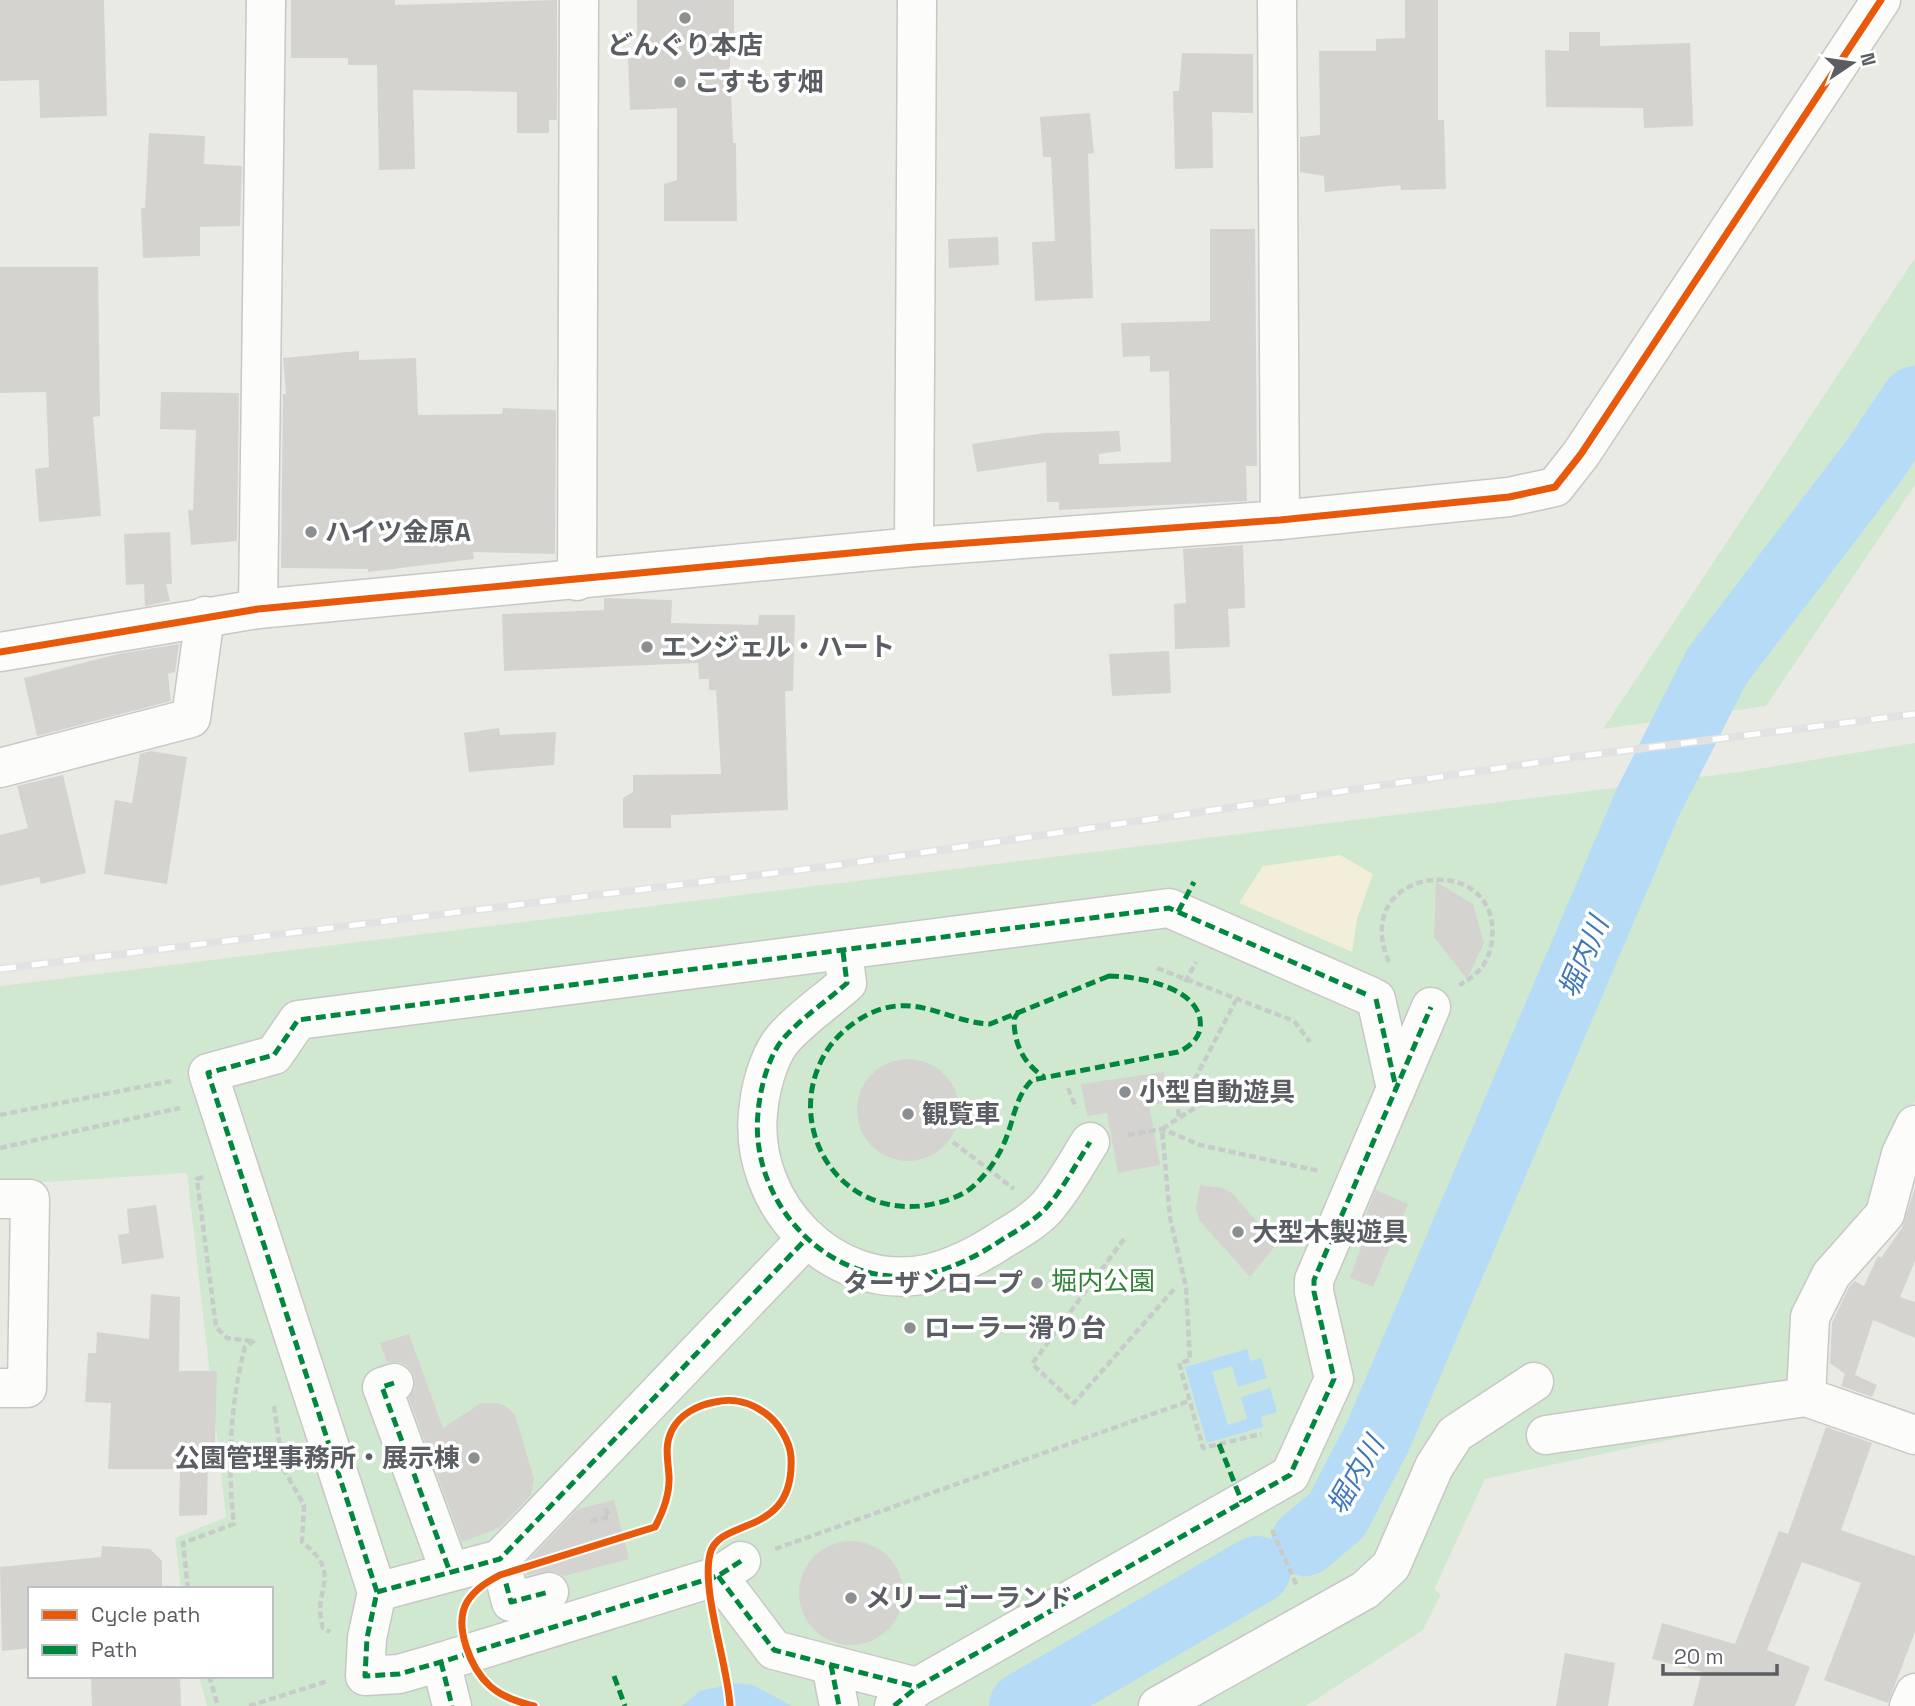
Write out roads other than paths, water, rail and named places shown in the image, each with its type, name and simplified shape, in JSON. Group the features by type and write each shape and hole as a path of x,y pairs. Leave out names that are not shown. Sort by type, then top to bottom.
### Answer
{"street":[{"path":"258,609 266,0"},
{"path":"577,581 579,0"},
{"path":"914,547 917,0"},
{"path":"1277,0 1280,520"},
{"path":"0,652 258,609 577,581 914,547 1280,520 1509,497 1555,487 1581,454 1881,0"},
{"path":"0,768 191,718 205,616"},
{"path":"1396,1088 1380,988 1169,908 298,1020 274,1055 208,1073 290,1325 374,1608 365,1676 399,1674 442,1662 730,1569 774,1650 831,1665 905,1696 1290,1475 1334,1379 1314,1292 1314,1280 1431,1007"},
{"path":"843,952 847,983 782,1040 760,1089 755,1136 767,1185 795,1229 833,1259 876,1274 925,1274 970,1261 1047,1207 1090,1142"},
{"path":"1806,1397 1810,1317 1831,1275 1885,1214 1910,1146"},
{"path":"0,1199 30,1199 27,1388 0,1388"},
{"path":"374,1608 450,1572 500,1559 807,1238"},
{"path":"1158,1706 1365,1590 1391,1566 1434,1467 1455,1434 1477,1417 1534,1382"},
{"path":"394,1383 383,1387 450,1572"},
{"path":"1546,1435 1806,1397 1915,1434"},
{"path":"500,1559 510,1602 549,1592"},
{"path":"442,1662 452,1706"},
{"path":"831,1665 839,1706"},
{"path":"1909,1706 1915,1693"}],"water":[{"path":"1247,1349 1251,1361 1261,1358 1267,1378 1238,1387 1232,1366 1212,1372 1228,1425 1247,1419 1241,1397 1270,1388 1277,1412 1261,1417 1263,1427 1207,1443 1185,1367"},
{"path":"735,1683 753,1685 792,1706 682,1706 700,1691"}],"waterway":[{"name":"堀内川","path":"1305,1542 1337,1515 1378,1436 1648,802 1717,666 1873,462 1915,400"},
{"name":"堀内川","path":"1023,1706 1257,1570"}],"railway":[{"path":"0,969 838,865 1589,755 1915,714"}],"place":[{"name":"どんぐり本店","path":"685,18"},
{"name":"こすもす畑","path":"680,82"},
{"name":"ハイツ金原A","path":"311,532"},
{"name":"エンジェル・ハート","path":"647,647"},
{"name":"小型自動遊具","path":"1125,1092"},
{"name":"観覧車","path":"908,1114"},
{"name":"大型木製遊具","path":"1238,1232"},
{"name":"ターザンロープ","path":"1037,1283"},
{"name":"ローラー滑り台","path":"910,1328"},
{"name":"公園管理事務所・展示棟","path":"474,1458"},
{"name":"メリーゴーランド","path":"851,1598"}],"park label":[{"name":"堀内公園","path":"1103,1281"}]}
